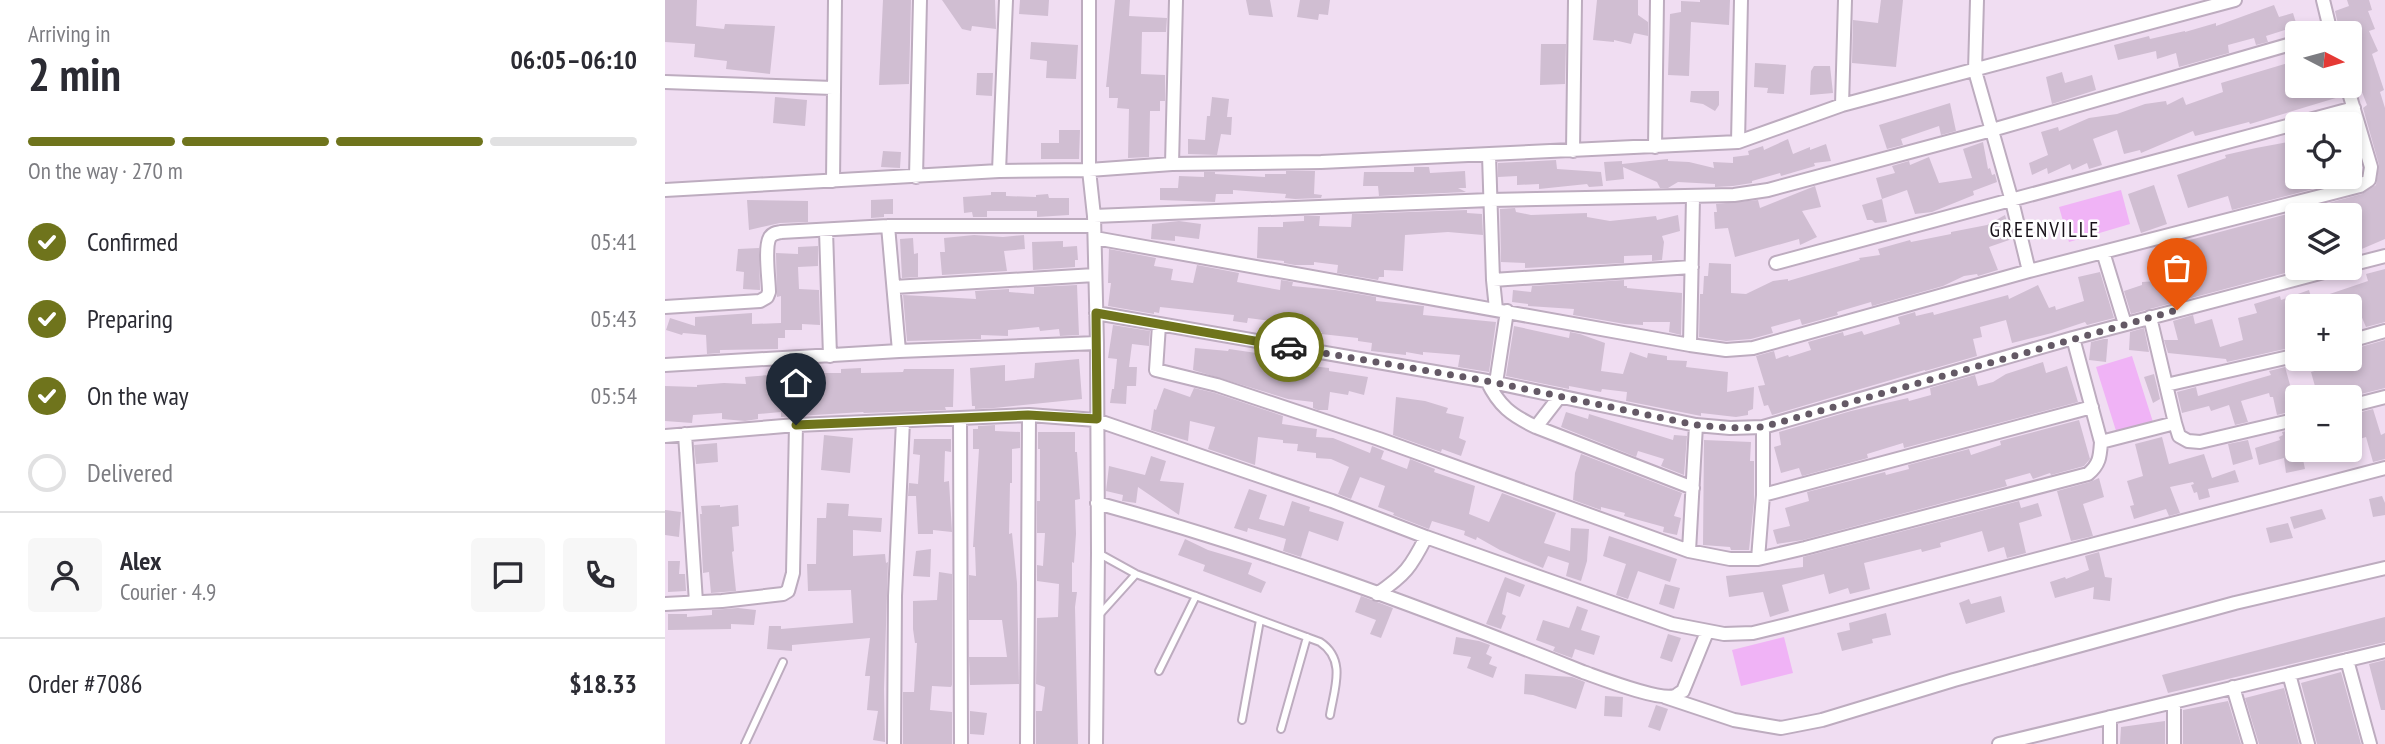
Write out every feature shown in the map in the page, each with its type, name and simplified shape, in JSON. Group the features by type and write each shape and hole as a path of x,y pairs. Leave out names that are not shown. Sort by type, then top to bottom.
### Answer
{"street":[{"path":"833,181 835,0"},
{"path":"916,177 920,0"},
{"path":"999,171 1006,0"},
{"path":"1089,0 1089,170 1094,227 1097,343 1096,744"},
{"path":"1173,164 1176,0"},
{"path":"1573,150 1575,0"},
{"path":"1655,147 1657,0"},
{"path":"1738,142 1741,0"},
{"path":"1842,105 1845,0"},
{"path":"1977,0 1975,71 2013,201 2029,271"},
{"path":"665,190 999,171 1089,170 1173,164 1321,162 1738,142 1842,105 1975,71 2190,7 2235,0"},
{"path":"2323,0 2327,21"},
{"path":"665,307 760,300 767,297 768,247 773,234 781,232 888,226 1094,227 1490,200 1693,197 1769,190 1992,130 2285,46"},
{"path":"665,82 833,88"},
{"path":"1094,227 1502,310 1726,351 1753,348 2029,271 2360,186 2369,180 2371,167 2351,98"},
{"path":"1776,263 2354,108"},
{"path":"1489,155 1493,280 1502,310 1492,382 1496,400 1515,417 1536,428 1693,488"},
{"path":"1690,345 1693,197"},
{"path":"888,226 898,351"},
{"path":"826,230 830,356"},
{"path":"2103,252 2125,324"},
{"path":"2362,262 2385,256"},
{"path":"1493,280 1692,267"},
{"path":"894,287 1095,275"},
{"path":"1096,313 1492,382 1696,425 1730,428 1763,427 2073,338 2293,280"},
{"path":"2150,317 2179,436 2188,441 2200,442 2285,422"},
{"path":"1159,325 1156,370 1217,385 1380,439 1689,551 1730,559 1758,559 2088,474 2100,460 2101,442 2073,338"},
{"path":"2362,338 2385,331"},
{"path":"665,365 898,351 1097,343"},
{"path":"2166,385 2285,358"},
{"path":"1536,428 1560,396"},
{"path":"2362,403 2385,397"},
{"path":"1763,495 2092,407"},
{"path":"1027,744 1028,415"},
{"path":"665,436 796,425 1028,415 1097,419 1332,500 1426,537 1672,624 1724,634 1753,633 1777,627 2385,468"},
{"path":"960,418 961,744"},
{"path":"894,744 895,596 903,421"},
{"path":"2101,442 2175,423"},
{"path":"665,604 783,594 791,587 796,425"},
{"path":"1689,551 1696,425"},
{"path":"1758,559 1763,495 1763,427"},
{"path":"685,434 696,602"},
{"path":"1097,503 1181,526 1377,594 1594,676 1734,720 1781,728 1822,720 1954,680 2235,603 2385,568"},
{"path":"1377,594 1401,578 1417,556 1426,537"},
{"path":"1665,697 1675,696 1683,691 1707,632"},
{"path":"1999,744 2050,738 2110,717 2385,650"},
{"path":"2347,660 2370,744"},
{"path":"2289,674 2308,744"},
{"path":"2233,687 2250,744"},
{"path":"2174,744 2175,702"},
{"path":"2110,717 2110,744"}],"lane":[{"path":"1098,553 1136,574 1330,648 1337,670 1330,715"},
{"path":"1098,616 1136,574"},
{"path":"1159,671 1196,596"},
{"path":"1242,720 1260,620"},
{"path":"1281,729 1307,637"},
{"path":"745,744 783,662"}],"shaded area":[{"path":"2121,190 2130,224 2069,242 2059,207"},
{"path":"2132,356 2153,422 2117,434 2096,367"},
{"path":"1784,637 1793,673 1741,686 1732,650"}],"building":[{"path":"665,0 697,0 696,26 724,29 725,24 775,26 770,74 726,69 727,61 694,57 695,44 665,42"},
{"path":"883,0 911,0 909,84 879,85"},
{"path":"942,0 995,0 996,29 972,26 971,31 962,29"},
{"path":"1020,0 1049,0 1048,16 1019,14"},
{"path":"1115,0 1130,0 1129,16 1167,18 1166,32 1142,32 1141,74 1165,75 1165,101 1160,101 1160,111 1150,111 1149,157 1128,158 1129,109 1117,108 1118,98 1109,98 1109,87 1106,87"},
{"path":"1246,0 1270,0 1273,17 1249,15"},
{"path":"1300,0 1330,0 1328,15 1319,14 1318,20 1297,17"},
{"path":"1597,0 1638,0 1638,15 1648,22 1648,36 1634,33 1631,44 1614,40 1593,40"},
{"path":"1730,0 1729,25 1691,22 1689,76 1668,75 1670,14 1681,12 1681,1"},
{"path":"1881,0 1903,0 1896,67 1852,63 1853,20 1878,23"},
{"path":"2347,0 2369,0 2372,10 2368,11 2375,29 2369,31 2378,51 2372,54 2384,90 2380,92 2385,108 2385,239 2362,249 2362,203 2328,203 2362,194 2376,185 2379,165 2363,108 2367,105 2363,95 2363,21 2337,21 2335,11 2349,6"},
{"path":"2274,5 2279,17 2293,13 2295,21 2285,21 2285,30 2266,36 2268,42 2256,45 2254,38 2228,45 2229,53 2179,67 2176,53 2157,59 2156,51 2118,60 2114,45 2149,36 2150,39 2185,32 2216,23 2216,26"},
{"path":"1031,42 1078,45 1076,79 1046,78 1047,61 1030,59"},
{"path":"1541,44 1566,44 1565,84 1540,85"},
{"path":"1755,63 1786,65 1784,94 1767,93 1768,88 1754,87"},
{"path":"2285,64 2285,98 2336,98 2250,124 2249,122 2195,136 2193,131 2141,153 2140,150 2124,154 2117,130 2093,139 2102,165 2089,169 2087,163 2072,170 2070,164 2048,174 2047,168 2032,175 2029,163 2048,155 2041,132 2058,127 2059,131 2089,118 2117,114 2145,104 2166,101 2167,105 2183,97 2186,105 2223,92 2221,83"},
{"path":"1814,66 1830,66 1833,93 1810,95 1811,71"},
{"path":"2062,72 2065,83 2092,75 2096,90 2052,104 2046,77"},
{"path":"977,73 993,73 992,96 976,95"},
{"path":"1691,91 1719,91 1719,105 1715,111 1703,104 1690,102"},
{"path":"775,97 807,100 805,126 773,123"},
{"path":"1212,97 1229,99 1227,117 1232,117 1231,135 1221,134 1217,155 1188,154 1188,139 1205,140"},
{"path":"1950,103 1956,131 1941,135 1939,126 1901,139 1903,145 1887,149 1879,125"},
{"path":"1059,130 1080,130 1079,159 1041,159 1041,143 1059,143"},
{"path":"1788,139 1793,154 1826,144 1831,161 1814,163 1815,166 1781,176 1780,173 1752,183 1733,186 1715,187 1715,184 1678,182 1668,188 1660,188 1657,182 1623,167 1624,179 1606,181 1604,162 1622,161 1622,164 1668,159 1714,168 1713,162 1733,163 1733,157 1749,155 1748,151 1763,146 1764,150"},
{"path":"1983,142 1988,169 1990,168 1992,175 1995,174 1997,182 1973,191 1974,195 1932,212 1915,214 1907,190 1882,199 1876,178 1895,173 1892,166 1909,161 1910,165 1929,157 1939,183 1972,178 1963,149"},
{"path":"2285,142 2285,189 2313,189 2232,210 2228,196 2188,208 2177,175 2226,158 2225,155"},
{"path":"883,151 901,152 900,168 881,167"},
{"path":"1556,160 1557,169 1601,172 1603,186 1589,187 1587,184 1539,189 1539,184 1517,185 1517,176 1498,177 1498,163"},
{"path":"1414,167 1429,167 1430,173 1465,171 1466,188 1458,188 1466,192 1379,196 1378,186 1363,186 1364,172 1414,172"},
{"path":"1286,171 1315,171 1314,194 1322,195 1321,198 1295,199 1285,198 1286,194 1233,190 1233,194 1216,194 1215,202 1160,200 1160,188 1178,188 1179,176 1204,177 1204,172 1215,172 1265,177 1265,174 1286,174"},
{"path":"2154,185 2167,224 2141,233 2128,194"},
{"path":"1815,186 1821,207 1802,211 1817,237 1800,245 1799,239 1735,257 1728,228 1715,229 1716,204 1758,200 1760,208"},
{"path":"991,192 1006,192 1006,196 1036,197 1048,194 1049,198 1069,198 1069,215 1037,217 1037,211 987,211 987,217 973,217 972,212 964,213 963,197 991,195"},
{"path":"893,199 893,214 871,218 871,200"},
{"path":"1882,199 1887,222 1875,223 1867,220 1862,205"},
{"path":"747,200 808,201 808,222 780,223 749,230"},
{"path":"1515,208 1516,212 1531,215 1587,213 1587,217 1610,221 1656,216 1657,220 1678,215 1680,231 1662,236 1662,260 1652,261 1652,255 1624,256 1624,263 1525,268 1525,263 1501,262 1500,209"},
{"path":"1467,210 1467,213 1482,214 1483,235 1448,232 1405,235 1403,271 1384,270 1384,277 1379,277 1378,280 1337,273 1338,265 1314,262 1314,265 1295,265 1257,258 1258,227 1283,227 1283,222 1304,221 1304,216 1320,216 1319,226 1351,227 1352,214"},
{"path":"2005,215 2012,239 1989,247 1998,270 1978,276 1964,276 1943,286 1872,306 1871,302 1802,325 1800,319 1771,327 1773,333 1751,339 1726,341 1699,337 1700,294 1703,294 1704,276 1708,276 1709,263 1731,264 1731,293 1746,294 1773,281 1788,281 1860,260 1859,258 1880,255 1878,249 1910,240 1911,242 1987,225"},
{"path":"2285,215 2285,273 2131,314 2124,291 2142,285 2142,282 2175,280 2168,254 2188,248 2186,241"},
{"path":"1179,221 1201,224 1199,239 1175,236 1175,241 1151,239 1152,224"},
{"path":"1024,235 1025,249 1004,251 1007,271 942,275 940,252 945,252 944,238"},
{"path":"913,238 914,254 918,253 918,277 902,278 900,239"},
{"path":"1063,241 1063,247 1077,246 1078,260 1075,260 1075,267 1033,270 1032,242"},
{"path":"818,246 818,266 798,267 799,289 819,290 820,325 802,324 802,330 785,330 785,338 778,338 778,349 720,350 720,353 707,354 706,335 682,335 666,330 670,318 695,326 695,317 752,313 752,324 781,323 781,296 777,297 776,253 798,254 798,247"},
{"path":"759,248 760,290 743,289 744,272 736,271 738,249"},
{"path":"1109,249 1156,258 1154,266 1173,269 1171,280 1193,283 1197,265 1239,273 1237,282 1280,290 1281,280 1293,282 1292,286 1335,290 1376,297 1376,301 1424,306 1423,315 1496,322 1489,372 1458,367 1460,355 1406,352 1406,355 1371,351 1372,343 1358,341 1358,338 1321,334 1322,332 1271,324 1271,321 1248,318 1247,323 1233,321 1234,315 1160,307 1159,313 1154,314 1108,306 1111,283 1108,283"},
{"path":"2385,269 2385,322 2366,327 2362,318 2362,294 2330,294 2368,281 2366,274"},
{"path":"2100,272 2114,318 2087,325 2085,322 2012,343 2006,320 1980,327 1982,337 1973,339 1977,356 1772,415 1768,405 1764,406 1758,386 1765,385 1756,356 1774,351 1776,359 1788,355 1789,357 1811,350 1808,342 1843,332 1844,336 1862,331 1864,335 1900,324 1898,317 1915,312 1916,316 1933,312 1934,315 2008,295 2009,299 2038,285 2049,308 2055,306 2056,310 2084,301 2078,277"},
{"path":"1624,280 1624,286 1627,288 1682,293 1681,335 1669,332 1670,322 1625,324 1573,315 1574,309 1528,306 1512,302 1513,290 1531,292 1532,286"},
{"path":"1077,285 1079,335 1060,336 1059,329 1040,331 1039,327 1008,330 1008,336 981,335 981,339 907,341 903,295 976,299 975,291 1009,289 1009,292 1034,294 1034,287"},
{"path":"2280,296 2281,300 2285,299 2285,349 2227,362 2226,359 2168,353 2164,340 2178,340 2173,321 2193,315 2195,324 2212,319 2220,347 2243,340 2238,318 2257,313 2254,304"},
{"path":"1113,325 1150,331 1149,346 1132,344 1129,367 1137,367 1136,386 1127,386 1126,404 1110,403 1117,359 1108,358"},
{"path":"1514,326 1569,338 1570,332 1605,343 1601,371 1623,374 1630,352 1647,358 1648,353 1667,356 1667,360 1687,361 1686,367 1728,372 1727,392 1754,387 1753,409 1748,411 1748,415 1736,417 1701,413 1701,416 1626,401 1627,392 1602,389 1601,392 1569,386 1569,389 1506,376"},
{"path":"2144,328 2149,352 2129,350 2130,332"},
{"path":"2108,339 2106,362 2089,360 2091,342"},
{"path":"2385,340 2385,388 2362,394 2362,385 2315,385 2311,372 2362,371 2362,347"},
{"path":"1195,348 1229,349 1270,355 1271,352 1311,360 1311,366 1368,377 1364,395 1349,391 1348,395 1330,392 1328,410 1318,410 1313,408 1313,402 1288,399 1193,370"},
{"path":"1079,359 1082,399 994,408 975,409 975,406 972,406 970,368 1005,365 1005,381 1034,378 1035,363"},
{"path":"2043,362 2046,373 2067,366 2078,402 1904,448 1903,443 1867,454 1868,458 1802,476 1799,468 1781,473 1774,447 1781,445 1779,432 1851,411 1931,395 1930,388 1975,375 1978,386"},
{"path":"2285,367 2290,385 2285,385 2285,413 2277,415 2273,397 2270,397 2269,393 2241,401 2248,422 2235,425 2229,405 2211,411 2209,406 2182,413 2177,392 2196,387 2198,396 2271,375 2269,371"},
{"path":"861,368 861,373 903,372 904,369 954,369 953,407 945,407 946,410 781,417 781,412 758,414 758,419 745,421 722,419 722,413 693,415 692,423 665,421 665,386 746,384 745,377 816,376 816,373 841,373 841,369"},
{"path":"2154,374 2160,399 2153,403 2144,377"},
{"path":"1164,388 1190,397 1194,388 1215,393 1283,416 1282,424 1317,429 1316,437 1333,438 1370,453 1372,446 1384,451 1381,459 1407,469 1410,459 1435,469 1434,472 1475,486 1469,514 1489,522 1502,493 1556,513 1544,543 1570,551 1571,528 1589,529 1587,561 1581,581 1566,576 1569,563 1548,556 1543,568 1477,537 1476,540 1464,535 1465,531 1432,521 1429,529 1393,515 1394,513 1378,507 1385,486 1360,477 1351,499 1338,494 1349,467 1331,459 1316,458 1316,453 1297,451 1298,444 1258,437 1255,465 1208,449 1215,427 1190,421 1188,441 1151,430 1154,409 1156,410"},
{"path":"1396,397 1425,401 1448,408 1446,413 1464,417 1459,438 1466,441 1461,456 1393,435"},
{"path":"2373,409 2381,435 2385,433 2385,459 2373,462 2366,437 2362,438 2362,412"},
{"path":"1566,412 1588,419 1589,414 1673,440 1674,435 1687,436 1684,475 1661,466 1664,459 1638,451 1636,457 1561,427"},
{"path":"2079,420 2090,459 2084,466 2033,479 2030,473 2005,480 2007,486 1803,540 1777,544 1773,530 1790,526 1785,508 1809,501 1807,492 1885,472 1886,475 1909,469 1908,465 1969,449 1971,455 2001,445 2000,441"},
{"path":"995,425 995,431 1020,432 1020,448 1012,449 1009,534 1012,533 1017,583 1019,684 970,685 969,657 1007,657 1002,620 969,620 969,575 976,576 973,547 979,449 973,449 973,429"},
{"path":"2285,431 2285,462 2304,462 2305,469 2286,473 2284,458 2259,465 2255,448 2280,440 2282,432"},
{"path":"1038,432 1075,432 1080,499 1075,500 1076,534 1072,592 1077,592 1078,744 1036,744 1036,711 1042,711 1045,687 1036,684 1037,618 1058,617 1059,584 1037,581 1037,565 1043,566 1045,533 1037,533 1037,501 1040,501"},
{"path":"824,435 853,438 850,473 821,470"},
{"path":"2162,437 2169,464 2204,454 2212,478 2235,470 2239,482 2208,489 2210,497 2199,500 2191,485 2193,482 2170,487 2180,513 2169,516 2166,509 2134,519 2130,506 2134,505 2127,481 2143,476 2135,444"},
{"path":"914,439 951,439 951,452 945,451 944,482 949,481 952,532 933,530 933,534 918,534 916,496 908,496 909,483 918,484 920,455 913,454"},
{"path":"1704,440 1751,442 1754,502 1749,550 1703,545"},
{"path":"2248,440 2253,459 2233,465 2228,444"},
{"path":"717,443 718,462 696,464 694,445"},
{"path":"1581,454 1682,493 1674,516 1681,518 1677,535 1663,532 1664,527 1624,516 1625,513 1601,507 1601,510 1573,500 1575,473"},
{"path":"1151,456 1166,461 1160,481 1184,483 1179,515 1138,487 1136,503 1122,501 1123,495 1106,491 1109,466 1145,475"},
{"path":"2099,478 2104,497 2083,504 2093,536 2071,541 2057,491"},
{"path":"1249,489 1267,495 1259,519 1284,526 1292,501 1310,507 1309,511 1344,522 1338,541 1309,531 1301,557 1283,551 1286,539 1248,528 1247,532 1234,528"},
{"path":"2382,496 2385,515 2373,517 2369,499"},
{"path":"2019,501 2021,508 2038,503 2042,516 2019,523 2026,553 2007,558 2004,547 1988,552 1982,531 1940,543 1941,547 1922,552 1921,549 1864,563 1870,589 1850,594 1848,588 1829,594 1824,574 1782,585 1789,611 1770,617 1763,592 1729,597 1726,576 1803,567 1803,557"},
{"path":"827,503 849,504 848,516 882,518 881,532 853,530 853,556 885,554 886,563 888,562 885,742 873,740 878,711 867,710 870,676 865,676 870,638 792,645 792,651 767,649 769,626 781,626 781,629 853,623 851,590 808,591 807,564 816,564 817,518 826,518"},
{"path":"738,505 739,526 732,527 736,591 711,593 709,572 703,573 700,514 701,506"},
{"path":"2322,509 2326,519 2294,529 2290,517"},
{"path":"665,510 681,512 679,537 665,535"},
{"path":"2288,523 2293,538 2270,543 2266,528"},
{"path":"1609,536 1677,559 1670,582 1638,571 1628,599 1616,595 1626,564 1603,556"},
{"path":"1185,539 1208,550 1252,563 1248,574 1266,582 1261,593 1203,571 1205,565 1178,555"},
{"path":"931,549 930,577 913,576 916,551"},
{"path":"2099,552 2105,577 2112,578 2110,601 2093,599 2094,587 2055,598 2050,582 2089,570 2085,556"},
{"path":"668,561 680,561 679,574 685,574 686,591 668,592"},
{"path":"939,572 952,574 952,685 932,686 930,710 952,712 952,744 903,744 903,692 914,692 917,643 913,629 913,601 937,600"},
{"path":"1505,577 1525,585 1520,597 1507,592 1502,614 1506,616 1501,629 1486,624"},
{"path":"1665,584 1680,588 1674,609 1659,604"},
{"path":"1361,596 1393,608 1381,638 1370,634 1376,620 1355,612"},
{"path":"2001,596 2005,612 1966,624 1959,603 1969,599 1971,604"},
{"path":"1577,606 1588,610 1581,630 1600,636 1594,655 1575,649 1572,658 1553,651 1555,647 1536,640 1543,620 1569,628"},
{"path":"712,610 756,610 754,625 731,624 731,629 668,630 668,614 687,614 687,617 712,615"},
{"path":"1886,613 1891,635 1842,651 1837,633 1850,630 1849,623"},
{"path":"2385,617 2385,642 2168,693 2162,675"},
{"path":"1668,634 1681,638 1672,662 1660,658"},
{"path":"1456,637 1490,645 1486,654 1492,657 1489,664 1497,667 1493,678 1467,668 1471,657 1453,654"},
{"path":"2385,660 2385,710 2381,710 2369,664"},
{"path":"2341,672 2361,744 2317,744 2301,683"},
{"path":"1525,674 1572,677 1585,682 1576,709 1524,694"},
{"path":"2284,688 2299,744 2259,744 2245,698"},
{"path":"1605,696 1623,697 1622,717 1604,716"},
{"path":"2228,701 2241,744 2183,744 2183,710"},
{"path":"1656,705 1668,709 1660,731 1648,727"},
{"path":"970,711 987,713 984,735 970,734"},
{"path":"2165,721 2165,744 2120,744 2121,727"}],"way so far":[{"path":"1289,347 1487,381 1696,425 1763,427 2177,310"}],"district":[{"name":"GREENVILLE","path":"2045,230"}],"route":[{"path":"796,425 1028,415 1097,419 1096,313 1289,347"}]}
